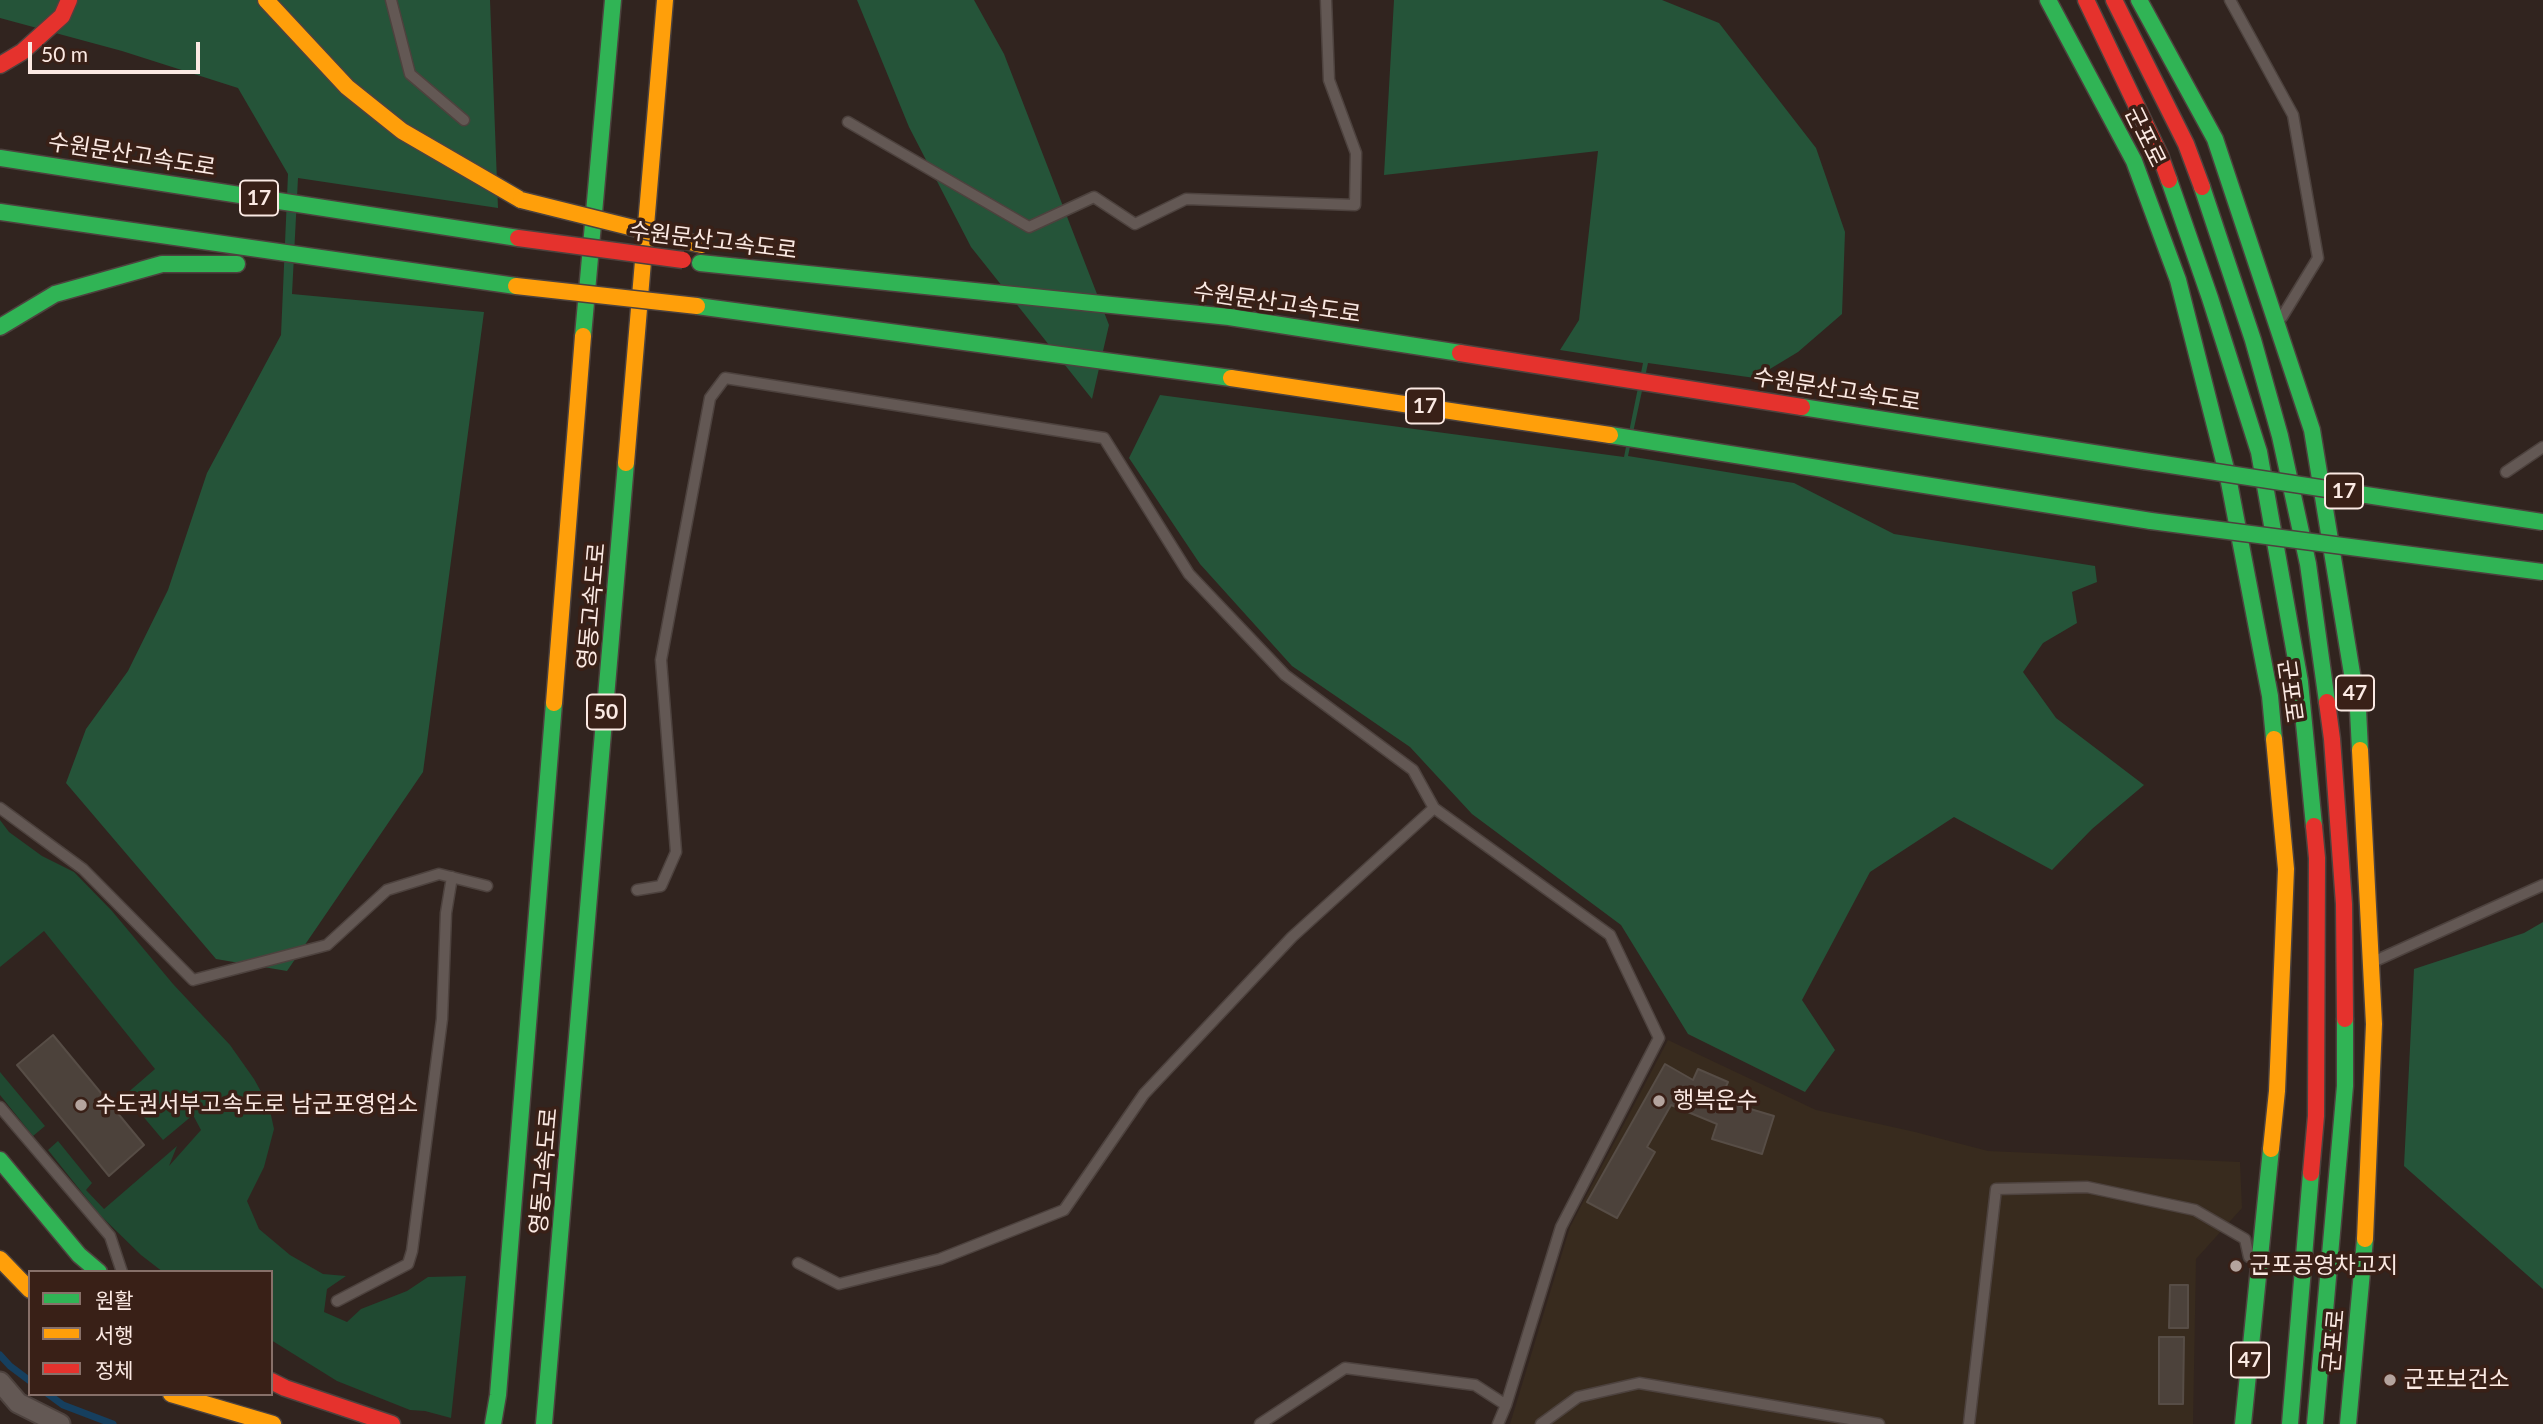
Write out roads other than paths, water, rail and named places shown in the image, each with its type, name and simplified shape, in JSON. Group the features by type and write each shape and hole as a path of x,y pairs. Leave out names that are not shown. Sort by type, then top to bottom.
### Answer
{"main road":[{"path":"0,65 22,52 62,16 69,0"},
{"path":"266,0 347,87 402,131 521,200 822,277"},
{"name":"영동고속도로","path":"493,1424 499,1381 591,236 614,0"},
{"name":"영동고속도로","path":"544,1424 551,1369 665,0"},
{"name":"군포로","path":"2048,0 2134,161 2178,280 2228,477 2270,696 2286,869 2277,1091 2243,1424"},
{"name":"군포로","path":"2086,0 2160,155 2210,298 2259,452 2300,682 2317,858 2316,1116 2290,1424"},
{"name":"군포로","path":"2114,0 2186,144 2215,224 2253,340 2280,436 2310,578 2332,739 2344,904 2346,1086 2315,1424"},
{"name":"군포로","path":"2138,0 2215,139 2312,430 2358,710 2374,1024 2366,1229 2348,1424"},
{"path":"591,236 592,55"},
{"name":"수원문산고속도로","path":"0,158 518,238 700,263 1229,317 2543,522"},
{"name":"17","path":"0,212 516,286 697,306 1304,387 2151,521 2543,572"},
{"path":"0,327 55,294 162,264 363,264"},
{"path":"0,1160 79,1255 97,1270"},
{"path":"0,1259 28,1288"},
{"path":"273,1382 392,1424"},
{"path":"178,1396 272,1424"}],"street":[{"path":"0,1382 18,1403 60,1424"}],"lane":[{"path":"391,0 410,74 464,120"},
{"path":"848,122 1029,227 1094,197 1135,224 1186,199 1355,205 1356,153 1329,80 1326,0"},
{"path":"2230,0 2293,115 2318,258 2277,326"},
{"path":"637,890 661,886 677,852 661,660 710,398 725,378 1104,438 1189,573 1285,676 1413,771 1434,808 1610,935 1660,1038 1561,1227 1498,1424"},
{"path":"2506,472 2543,447"},
{"path":"0,808 83,869 193,980 327,945 387,890 439,874 487,886"},
{"path":"798,1263 839,1284 940,1259 1064,1210 1144,1094 1292,937 1434,808"},
{"path":"337,1301 408,1264 412,1251 442,1019 446,913 452,877"},
{"path":"2371,963 2543,885"},
{"path":"0,1107 110,1236 121,1270"},
{"path":"1969,1424 1996,1189 2087,1186 2195,1210 2245,1239 2258,1297"},
{"path":"1260,1424 1345,1368 1475,1385 1506,1405"},
{"path":"1541,1424 1578,1397 1639,1383 1879,1424"}],"waterway":[{"path":"0,1355 28,1380"},
{"path":"51,1396 63,1405 113,1424"}],"place":[{"name":"행복운수","path":"1659,1101"},
{"name":"수도권서부고속도로 남군포영업소","path":"81,1105"},
{"name":"군포공영차고지","path":"2236,1266"},
{"name":"군포보건소","path":"2390,1380"}]}
